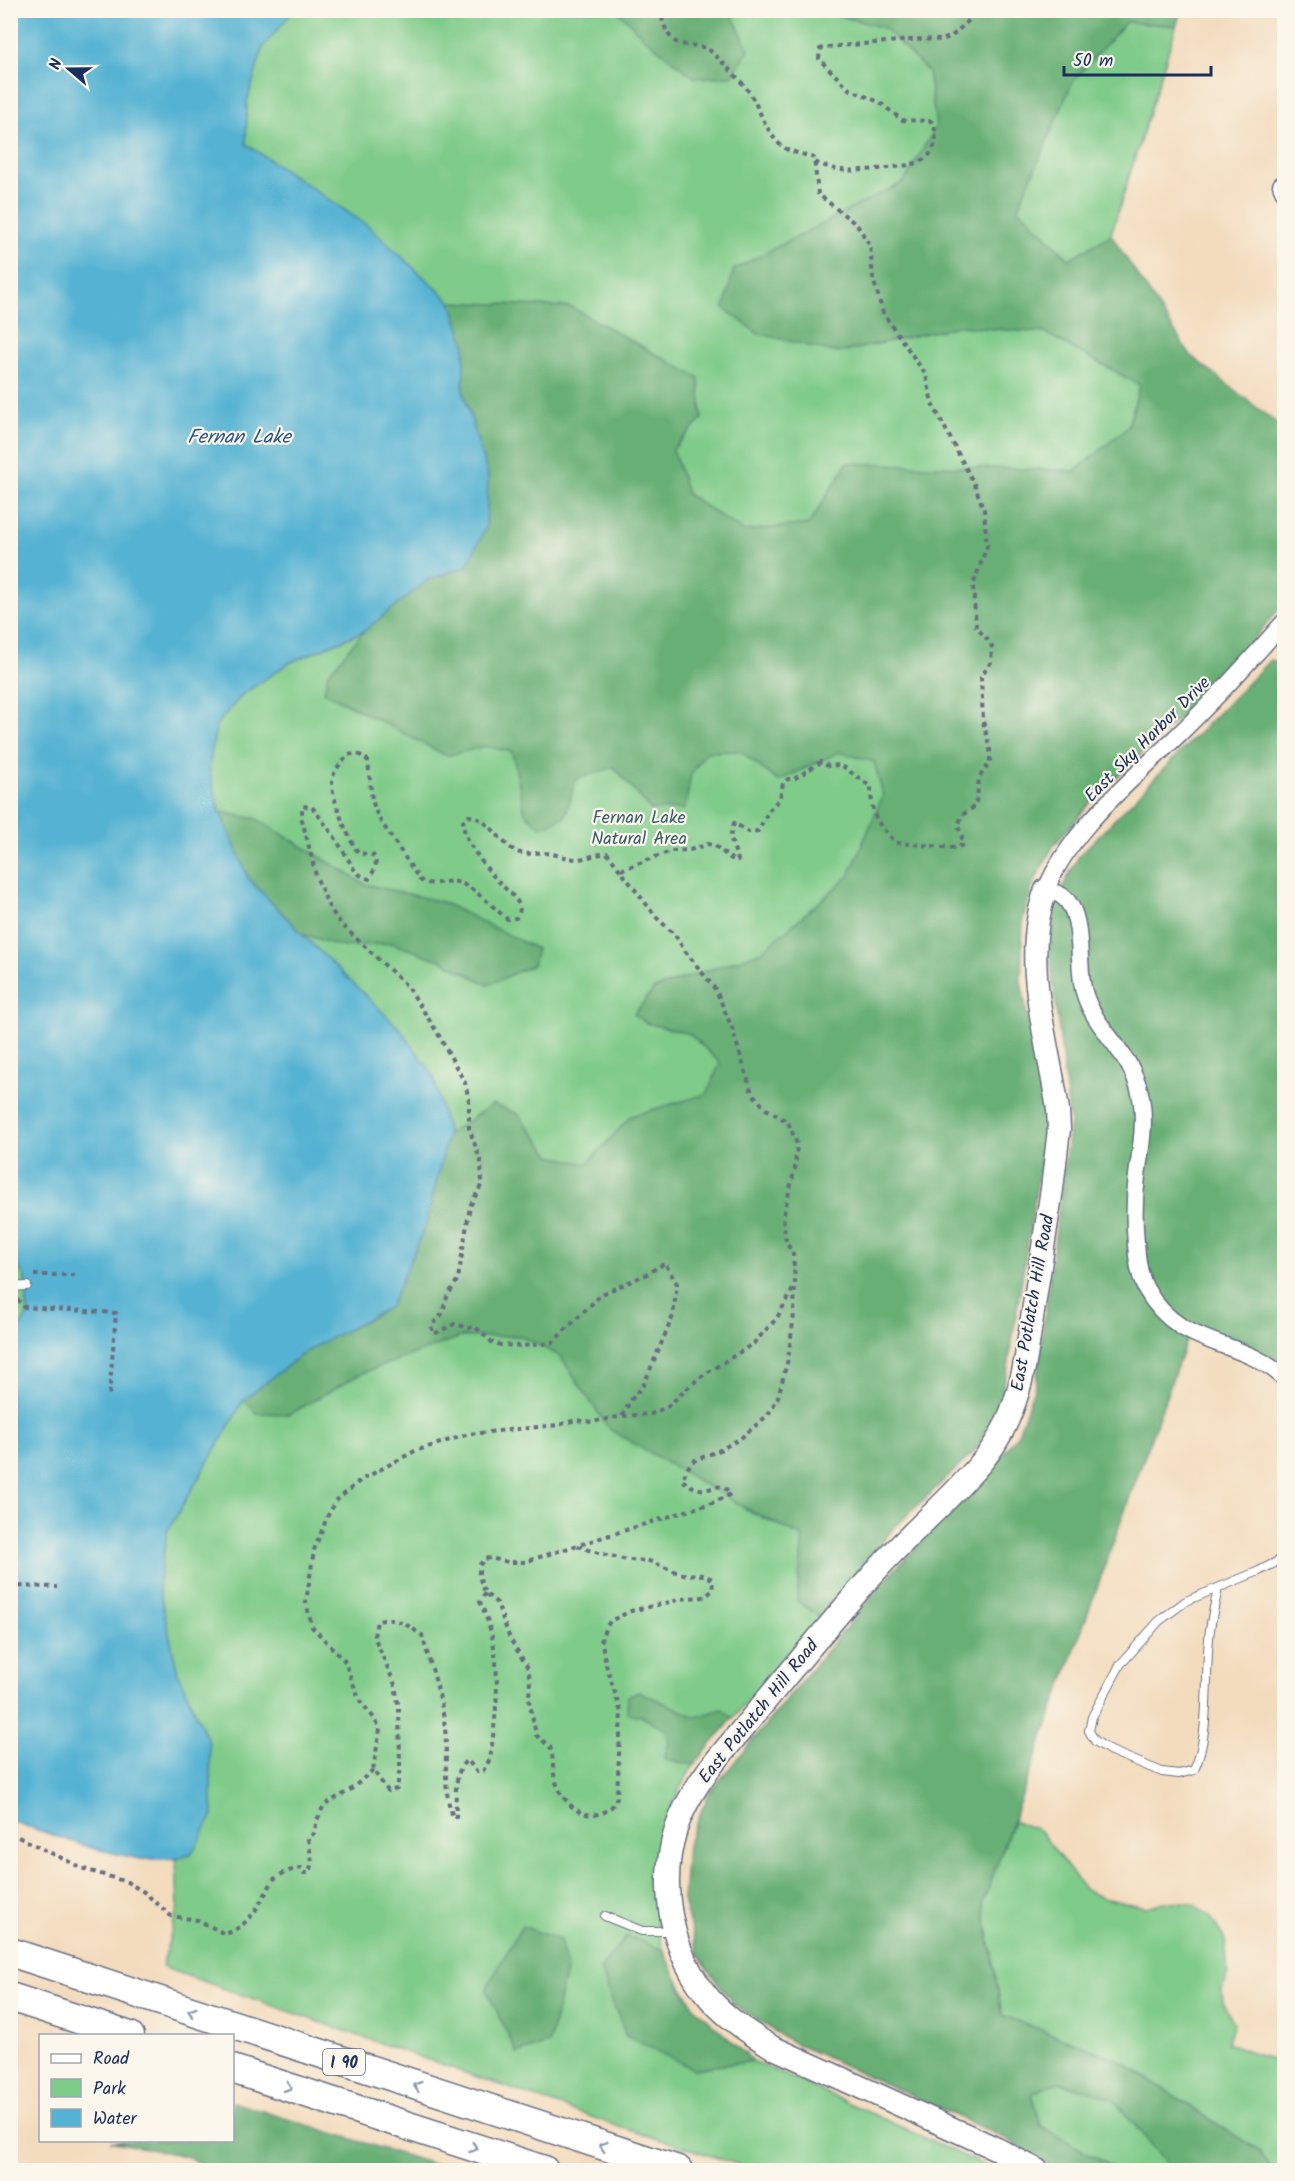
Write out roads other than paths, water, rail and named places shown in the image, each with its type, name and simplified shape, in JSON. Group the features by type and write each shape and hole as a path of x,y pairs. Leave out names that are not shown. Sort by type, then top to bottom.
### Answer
{"highway":[{"name":"I 90","path":"10,1952 678,2170"},
{"path":"10,1996 124,2034"},
{"name":"I 90","path":"234,2070 544,2170"}],"street":[{"name":"East Sky Harbor Drive","path":"1046,890 1066,851 1089,822 1226,688 1284,622"},
{"path":"1046,890 1062,896 1071,906 1077,925 1080,977 1084,994 1090,1009 1131,1066 1138,1083 1143,1116 1136,1179 1135,1231 1136,1254 1144,1285 1152,1300 1176,1324 1201,1338 1255,1359 1284,1378"},
{"name":"East Potlatch Hill Road","path":"1037,2170 997,2149 772,2047 748,2032 727,2016 702,1989 683,1954 674,1931 669,1906 670,1857 675,1831 695,1788 882,1564 987,1456 1014,1406 1026,1357 1059,1129 1057,1099 1035,963 1038,917 1046,890"}],"lane":[{"path":"10,1287 27,1286"},
{"path":"1218,1588 1209,1637 1203,1733 1194,1770 1179,1774 1162,1772 1111,1751 1095,1741 1089,1731 1092,1717 1120,1665 1159,1622 1186,1601 1284,1558"},
{"path":"605,1916 642,1931 674,1931"}],"water":[{"name":"Fernan Lake","path":"11,11 293,11 263,47 247,101 246,144 368,226 451,302 465,344 463,391 488,476 486,527 467,566 428,580 364,631 289,663 243,694 216,725 209,769 220,812 249,879 400,1029 433,1074 448,1134 426,1224 390,1307 305,1352 244,1400 167,1532 158,1585 178,1674 209,1743 213,1815 192,1853 176,1859 140,1859 91,1848 11,1821 10,1337 20,1329 28,1313 25,1277 19,1268 10,1264"}],"park label":[{"name":"Fernan Lake Natural Area","path":"639,827"}]}
